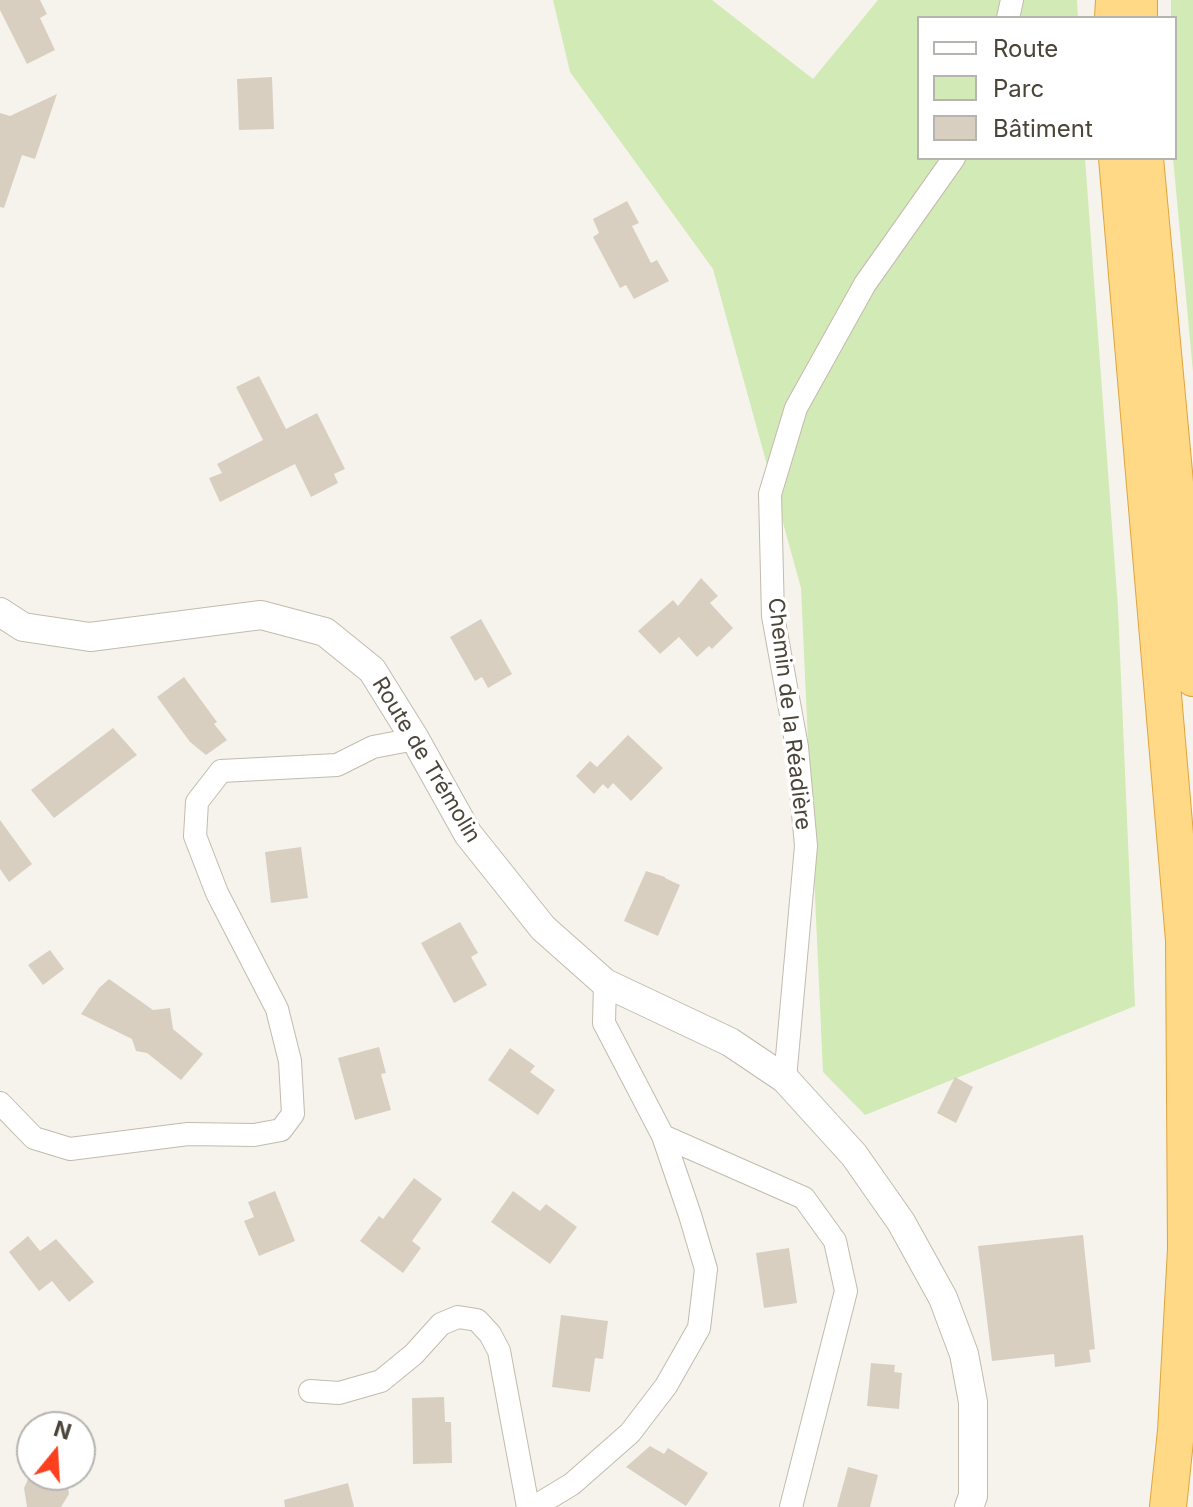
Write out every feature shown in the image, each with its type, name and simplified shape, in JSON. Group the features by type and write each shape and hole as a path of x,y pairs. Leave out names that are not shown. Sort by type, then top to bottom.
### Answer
{"highway":[{"path":"1117,160 1184,940 1186,1249 1176,1431 1168,1507"},
{"path":"1145,160 1193,678"},
{"path":"1192,1507 1193,1495"}],"street":[{"name":"Chemin de la Réadière","path":"785,1079 806,846 797,747 773,616 770,494 796,408 865,284 953,160"},
{"name":"Route de Trémolin","path":"0,612 23,627 90,637 261,615 325,632 372,670 468,834 543,928 605,983 730,1042 785,1079 854,1155 901,1222 943,1298 964,1354 973,1402 973,1496 969,1507"},
{"path":"0,1103 34,1138 70,1149 188,1134 254,1135 281,1130 293,1114 290,1061 277,1009 217,893 195,836 197,802 221,771 337,765 373,747 415,739"},
{"path":"534,1507 572,1484 630,1433 666,1386 699,1328 706,1269 663,1136 604,1023 605,983"},
{"path":"663,1136 804,1198 835,1241 846,1291 791,1507"},
{"path":"310,1391 339,1393 381,1381 414,1354 441,1324 458,1317 477,1320 490,1334 499,1351 528,1507"}],"green space":[{"path":"553,0 712,0 813,79 878,0 1077,0 1078,16 917,16 917,160 1085,160 1118,608 1135,1006 865,1115 823,1072 801,588 713,269 570,72"},
{"path":"1171,0 1193,0 1193,372 1173,160 1177,160 1177,16 1171,16"}],"building":[{"path":"0,0 40,0 47,14 40,18 55,50 27,64 0,10"},
{"path":"272,77 274,129 239,130 237,79"},
{"path":"57,94 35,159 22,155 4,208 0,207 0,113 10,116"},
{"path":"627,201 639,223 632,226 651,263 657,260 669,281 634,299 626,285 620,288 593,237 599,233 593,219"},
{"path":"259,376 286,429 317,413 345,469 334,474 338,483 311,497 295,464 220,502 209,478 222,473 217,464 263,440 236,387"},
{"path":"701,578 718,596 710,603 733,628 712,649 709,646 697,657 679,637 660,654 638,631 673,600 678,606"},
{"path":"481,619 512,674 488,688 482,677 475,681 450,637"},
{"path":"184,677 227,740 206,755 190,742 157,697"},
{"path":"113,728 137,755 54,818 31,790"},
{"path":"628,735 663,768 631,801 613,783 608,789 603,784 594,794 576,776 590,761 597,767"},
{"path":"0,820 32,864 9,882 0,869"},
{"path":"301,847 308,898 271,903 265,852"},
{"path":"646,871 680,885 658,936 624,921"},
{"path":"460,922 478,953 471,957 487,985 454,1003 421,943"},
{"path":"50,950 64,969 43,985 28,965"},
{"path":"109,979 153,1010 170,1008 173,1029 203,1054 181,1080 147,1053 136,1051 132,1039 81,1014"},
{"path":"379,1047 386,1073 381,1074 391,1110 355,1120 338,1058"},
{"path":"510,1048 535,1066 530,1072 555,1090 538,1115 488,1080"},
{"path":"955,1077 973,1087 956,1123 937,1113"},
{"path":"414,1178 442,1199 412,1241 421,1248 403,1273 360,1241 379,1216 383,1219"},
{"path":"275,1191 295,1241 259,1256 244,1221 254,1217 248,1202"},
{"path":"513,1191 540,1211 546,1204 577,1227 550,1264 491,1222"},
{"path":"1083,1235 1095,1349 1089,1350 1091,1362 1055,1367 1054,1354 992,1361 978,1246"},
{"path":"28,1236 40,1251 56,1239 94,1282 69,1302 52,1281 39,1291 9,1252"},
{"path":"789,1248 797,1303 764,1308 756,1253"},
{"path":"561,1315 608,1321 603,1359 595,1358 590,1392 552,1387"},
{"path":"871,1363 895,1365 894,1372 902,1373 899,1409 867,1406"},
{"path":"444,1397 445,1422 451,1422 452,1463 413,1464 412,1398"},
{"path":"650,1446 664,1454 668,1448 708,1473 686,1506 626,1467"},
{"path":"848,1467 878,1475 870,1507 837,1507"},
{"path":"348,1483 354,1507 285,1507 284,1500"},
{"path":"24,1491 69,1491 61,1507 27,1507"}]}
